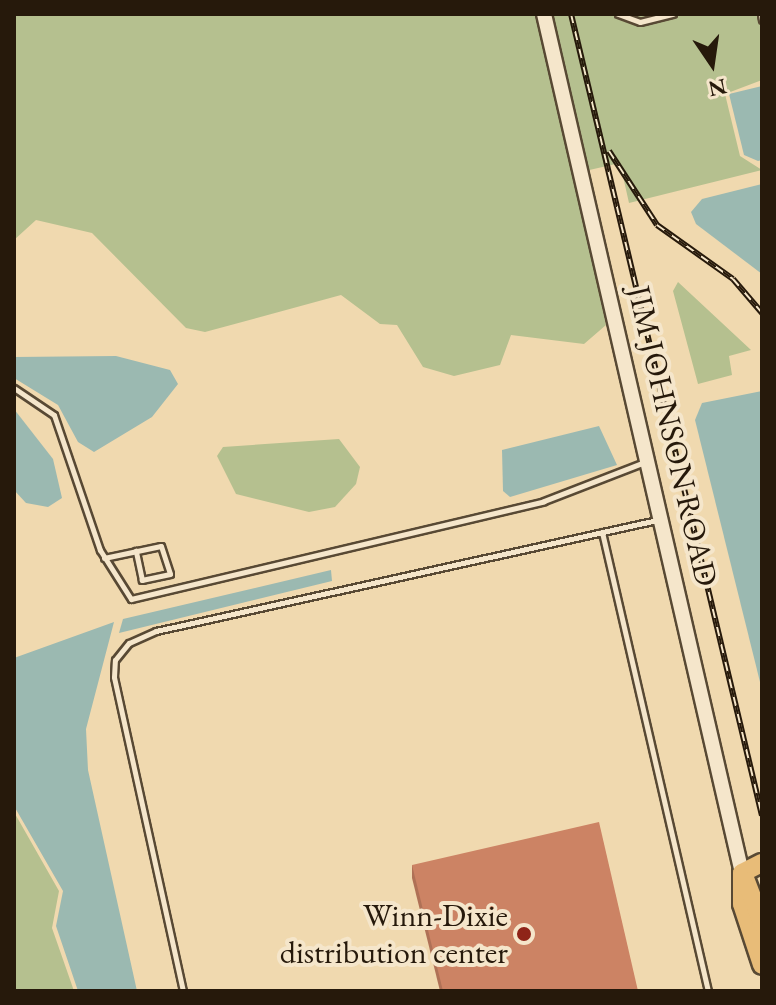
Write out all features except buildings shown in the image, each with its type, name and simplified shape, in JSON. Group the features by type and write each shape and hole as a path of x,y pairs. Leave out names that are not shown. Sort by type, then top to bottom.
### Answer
{"main road":[{"path":"742,873 762,863"},
{"path":"742,873 762,875"},
{"name":"JIM JOHNSON ROAD","path":"742,873 762,923"},
{"name":"JIM JOHNSON ROAD","path":"742,873 742,904 762,965"}],"street":[{"name":"JIM JOHNSON ROAD","path":"544,14 742,873"}],"lane":[{"path":"618,14 640,22 673,14"},
{"path":"14,388 54,415 104,558 123,593 150,597 544,501 648,460"},
{"path":"183,991 114,677 115,660 129,643 156,631 662,519"},
{"path":"602,532 708,991"},
{"path":"104,558 136,551 161,546 170,574 142,580 136,551"}],"green space":[{"path":"14,14 539,14 606,325 584,344 511,335 500,365 454,376 423,367 397,325 380,324 341,295 205,332 186,328 92,233 36,220 14,240"},
{"path":"549,14 762,14 762,80 725,94 740,156 762,170 629,203 620,163 585,171"},
{"path":"678,282 751,350 729,356 732,375 698,384 673,291"},
{"path":"339,439 360,467 356,484 335,507 309,512 236,494 217,456 223,447"},
{"path":"14,812 59,891 52,928 74,991 14,991"}],"water":[{"path":"762,86 762,160 758,161 744,155 729,94"},
{"path":"762,184 762,274 696,224 691,212 702,199"},
{"path":"116,356 170,370 178,384 152,417 94,452 78,442 58,405 14,378 14,357"},
{"path":"762,391 762,690 695,420 702,403"},
{"path":"14,409 53,459 62,498 48,507 26,503 14,490"},
{"path":"599,426 617,465 510,497 503,491 502,450"},
{"path":"331,570 332,581 119,633 123,619"},
{"path":"114,622 86,729 88,770 137,991 78,991 56,926 63,891 14,806 14,658"}],"railway":[{"path":"571,14 762,816"},
{"path":"609,151 657,225 733,279 762,313"}],"place":[{"name":"Winn-Dixie distribution center","path":"524,934"}]}
